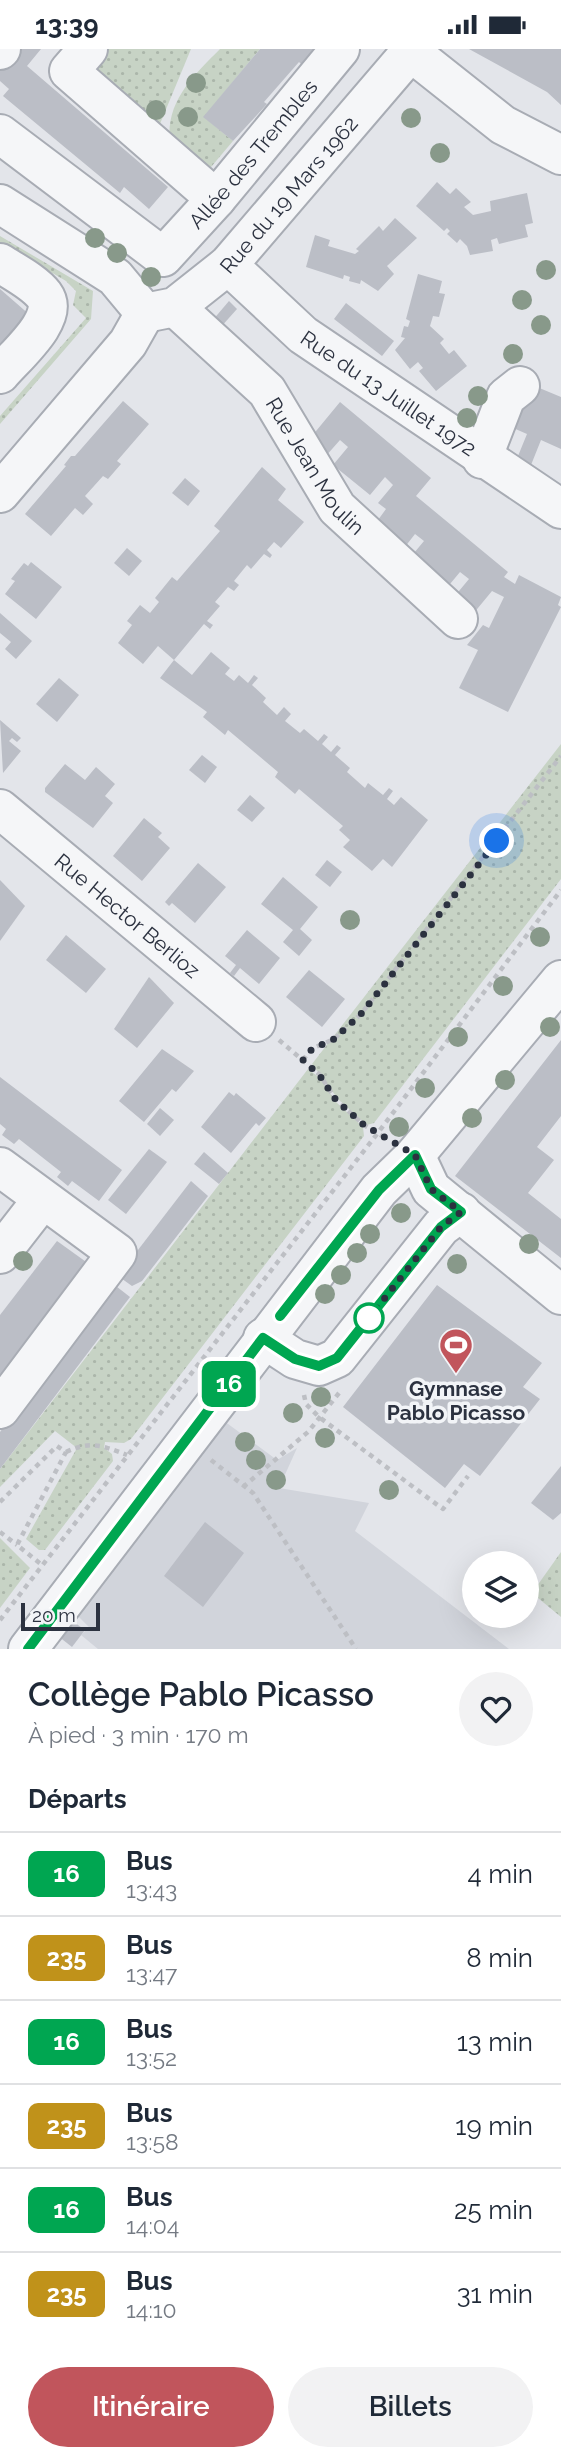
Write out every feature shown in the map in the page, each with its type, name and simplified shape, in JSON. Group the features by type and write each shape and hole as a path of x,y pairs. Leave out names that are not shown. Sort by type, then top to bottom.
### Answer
{"street":[{"path":"88,49 69,71 216,199"},
{"name":"Allée des Trembles","path":"0,134 163,257 216,199 340,49"},
{"path":"412,51 503,125 561,155"},
{"name":"Rue du 19 Mars 1962","path":"160,310 228,265 412,51"},
{"name":"Rue Jean Moulin","path":"0,204 115,277 239,365 267,391 337,508 458,619"},
{"path":"0,263 42,292 49,304 48,318 0,374"},
{"name":"Rue du 13 Juillet 1972","path":"228,265 303,335 482,459 561,509"},
{"path":"0,493 128,343 160,310"},
{"path":"239,365 273,365 317,430"},
{"path":"482,459 506,397 520,386"},
{"name":"Rue Hector Berlioz","path":"0,809 256,1021"},
{"path":"28,1649 186,1439 279,1348 379,1190 415,1155 561,980"},
{"path":"415,1155 431,1189 561,1294"},
{"path":"0,1167 117,1253 0,1409"},
{"path":"0,1254 42,1200"},
{"path":"279,1348 319,1366 337,1358 441,1227 461,1212"}],"path":[{"path":"415,1155 377,1134 336,1100 330,1088 303,1060 312,1049 334,1039 361,1014 561,756"},
{"path":"0,1620 377,1134 561,890"},
{"path":"279,1348 306,1403 319,1417 443,1509 468,1476"},
{"path":"186,1439 253,1493 356,1649"},
{"path":"17,1545 66,1451 82,1444 103,1446 127,1455"},
{"path":"0,1502 57,1446 66,1451"},
{"path":"122,1462 131,1468"},
{"path":"0,1532 42,1565"}],"shaded area":[{"path":"224,1421 277,1460 297,1448 279,1488 369,1503 355,1531 462,1613 462,1628 482,1628 509,1649 98,1649 81,1635 89,1627 76,1614"}],"green space":[{"path":"102,49 191,49 157,131 92,75"},
{"path":"220,49 260,49 204,117 233,141 206,173 170,143 170,128 172,115 183,91"},
{"path":"0,236 93,291 91,319 0,424 0,416 86,318 73,305 76,291 66,281 0,242"},
{"path":"561,744 561,879 374,1123 367,1125 338,1099 312,1064"},
{"path":"308,1069 320,1078 336,1102 363,1127 364,1136 131,1439 124,1443 105,1442 104,1448 112,1454 113,1461 45,1550 39,1550 26,1539 77,1448 55,1431 0,1487 0,1469"},
{"path":"0,1538 30,1568 0,1608"},
{"path":"561,1552 561,1617 539,1599 539,1583"}],"building":[{"path":"9,49 41,49 27,66 168,187 149,209 124,187 120,193 3,96 9,89 0,81 0,60"},
{"path":"260,49 314,49 301,64 299,62 264,102 267,104 233,141 203,117"},
{"path":"469,49 561,49 561,105 547,92"},
{"path":"437,182 450,194 456,188 471,202 464,207 473,215 491,211 490,201 527,193 533,223 525,225 528,237 499,244 497,238 491,240 493,251 470,255 467,246 460,239 457,243 447,234 450,231 447,228 444,231 416,206"},
{"path":"395,218 417,238 387,266 394,274 378,291 361,280 360,284 349,281 350,277 344,275 343,279 306,267 315,235 330,240 328,246 355,254 359,251 356,249 379,226 383,231"},
{"path":"418,274 442,281 439,293 445,294 439,317 433,316 430,326 444,339 440,343 449,354 454,350 467,366 436,391 419,371 423,368 418,362 410,369 395,350 405,338 401,337 404,326 408,327 410,321 406,319"},
{"path":"0,289 31,316 0,350"},
{"path":"229,301 237,309 220,328 212,321"},
{"path":"346,303 394,341 382,356 334,319"},
{"path":"525,382 561,397 561,449 541,440 531,465 518,456 527,434 506,425"},
{"path":"123,401 149,424 117,461 121,464 108,479 103,476 85,496 93,504 83,515 75,508 51,536 25,514 66,466 64,465 71,456 75,456"},
{"path":"340,402 431,478 416,496 508,572 504,577 515,584 519,575 561,597 558,605 561,607 508,712 459,688 478,650 467,645 483,625 489,628 504,597 492,591 473,614 454,597 469,579 460,572 445,590 409,559 424,541 415,534 401,552 382,536 389,528 378,520 386,509 378,503 393,485 385,477 370,495 333,465 348,447 340,440 325,457 307,442"},
{"path":"262,467 286,489 278,500 304,522 281,548 274,542 267,550 272,555 270,558 264,554 251,569 247,565 234,581 239,585 234,591 228,587 215,602 220,606 207,621 213,625 210,629 204,624 174,660 158,646 143,664 118,643 132,625 127,621 140,605 150,613 159,602 155,598 172,577 177,581 220,531 214,526"},
{"path":"185,478 200,491 188,506 172,493"},
{"path":"127,548 142,561 129,576 114,563"},
{"path":"31,562 62,587 36,619 5,594 15,581 11,579 24,563 28,566"},
{"path":"0,613 32,641 16,659 5,649 11,642 0,633"},
{"path":"211,652 230,668 225,674 234,681 239,675 248,683 254,675 258,678 252,685 266,698 263,702 277,715 284,707 291,714 285,721 300,733 304,729 318,741 324,734 328,737 322,744 331,752 337,745 341,748 335,755 350,768 347,772 365,788 368,783 383,795 389,788 393,791 387,799 394,805 401,797 428,820 392,867 383,859 372,871 343,847 350,840 339,830 343,826 299,789 295,794 275,777 278,772 228,730 225,735 203,717 207,712 160,678 174,660 192,675"},
{"path":"59,678 79,695 57,722 36,704"},
{"path":"0,720 21,738 17,742 12,738 9,741 21,751 3,773"},
{"path":"202,755 217,767 205,783 189,770"},
{"path":"65,764 85,780 96,767 115,784 105,796 113,803 93,828 45,792 45,788"},
{"path":"250,795 265,808 252,822 237,810"},
{"path":"144,818 162,833 158,837 170,848 142,881 113,856"},
{"path":"327,860 342,872 330,887 315,875"},
{"path":"198,863 226,887 195,923 172,903 169,906 165,902"},
{"path":"283,877 318,907 300,929 312,940 299,956 283,942 293,930 261,904"},
{"path":"0,880 25,906 0,941"},
{"path":"247,930 280,958 259,984 240,968 234,976 230,973 236,965 225,956"},
{"path":"66,935 106,969 86,993 46,960"},
{"path":"309,970 345,999 322,1027 286,997"},
{"path":"149,977 174,1003 137,1048 114,1029"},
{"path":"561,1040 561,1116 537,1147 554,1160 528,1193 561,1219 561,1258 455,1176"},
{"path":"162,1049 194,1071 176,1092 172,1089 144,1122 119,1101"},
{"path":"0,1077 122,1170 99,1201 72,1181 68,1186 57,1177 61,1172 19,1139 14,1144 2,1135 6,1129 0,1124"},
{"path":"229,1092 234,1096 236,1093 266,1118 259,1126 256,1123 231,1153 201,1127"},
{"path":"160,1108 174,1120 160,1136 147,1124"},
{"path":"149,1149 167,1162 126,1214 108,1200"},
{"path":"204,1152 228,1173 219,1184 194,1164"},
{"path":"191,1181 208,1196 142,1281 132,1286 118,1276"},
{"path":"57,1241 89,1264 0,1378 0,1315"},
{"path":"112,1283 130,1297 0,1469 0,1432"},
{"name":"Gymnase Pablo Picasso","path":"437,1285 542,1363 523,1387 540,1399 480,1476 464,1464 445,1488 343,1407"},
{"path":"561,1466 561,1513 553,1520 531,1503"},
{"path":"205,1522 244,1553 203,1607 164,1576"},
{"path":"71,1620 85,1630 72,1647 58,1636"}],"bus line":[{"name":"16","path":"28,1649 263,1338 295,1359 319,1366 337,1358 441,1227 461,1212 431,1189 415,1155 379,1190 280,1316"}],"place":[{"name":"Gymnase Pablo Picasso","path":"456,1375"}],"route":[{"path":"369,1318 441,1227 461,1212 431,1189 415,1155 364,1125 336,1100 330,1088 303,1060 312,1049 334,1039 349,1028 497,841"}]}
